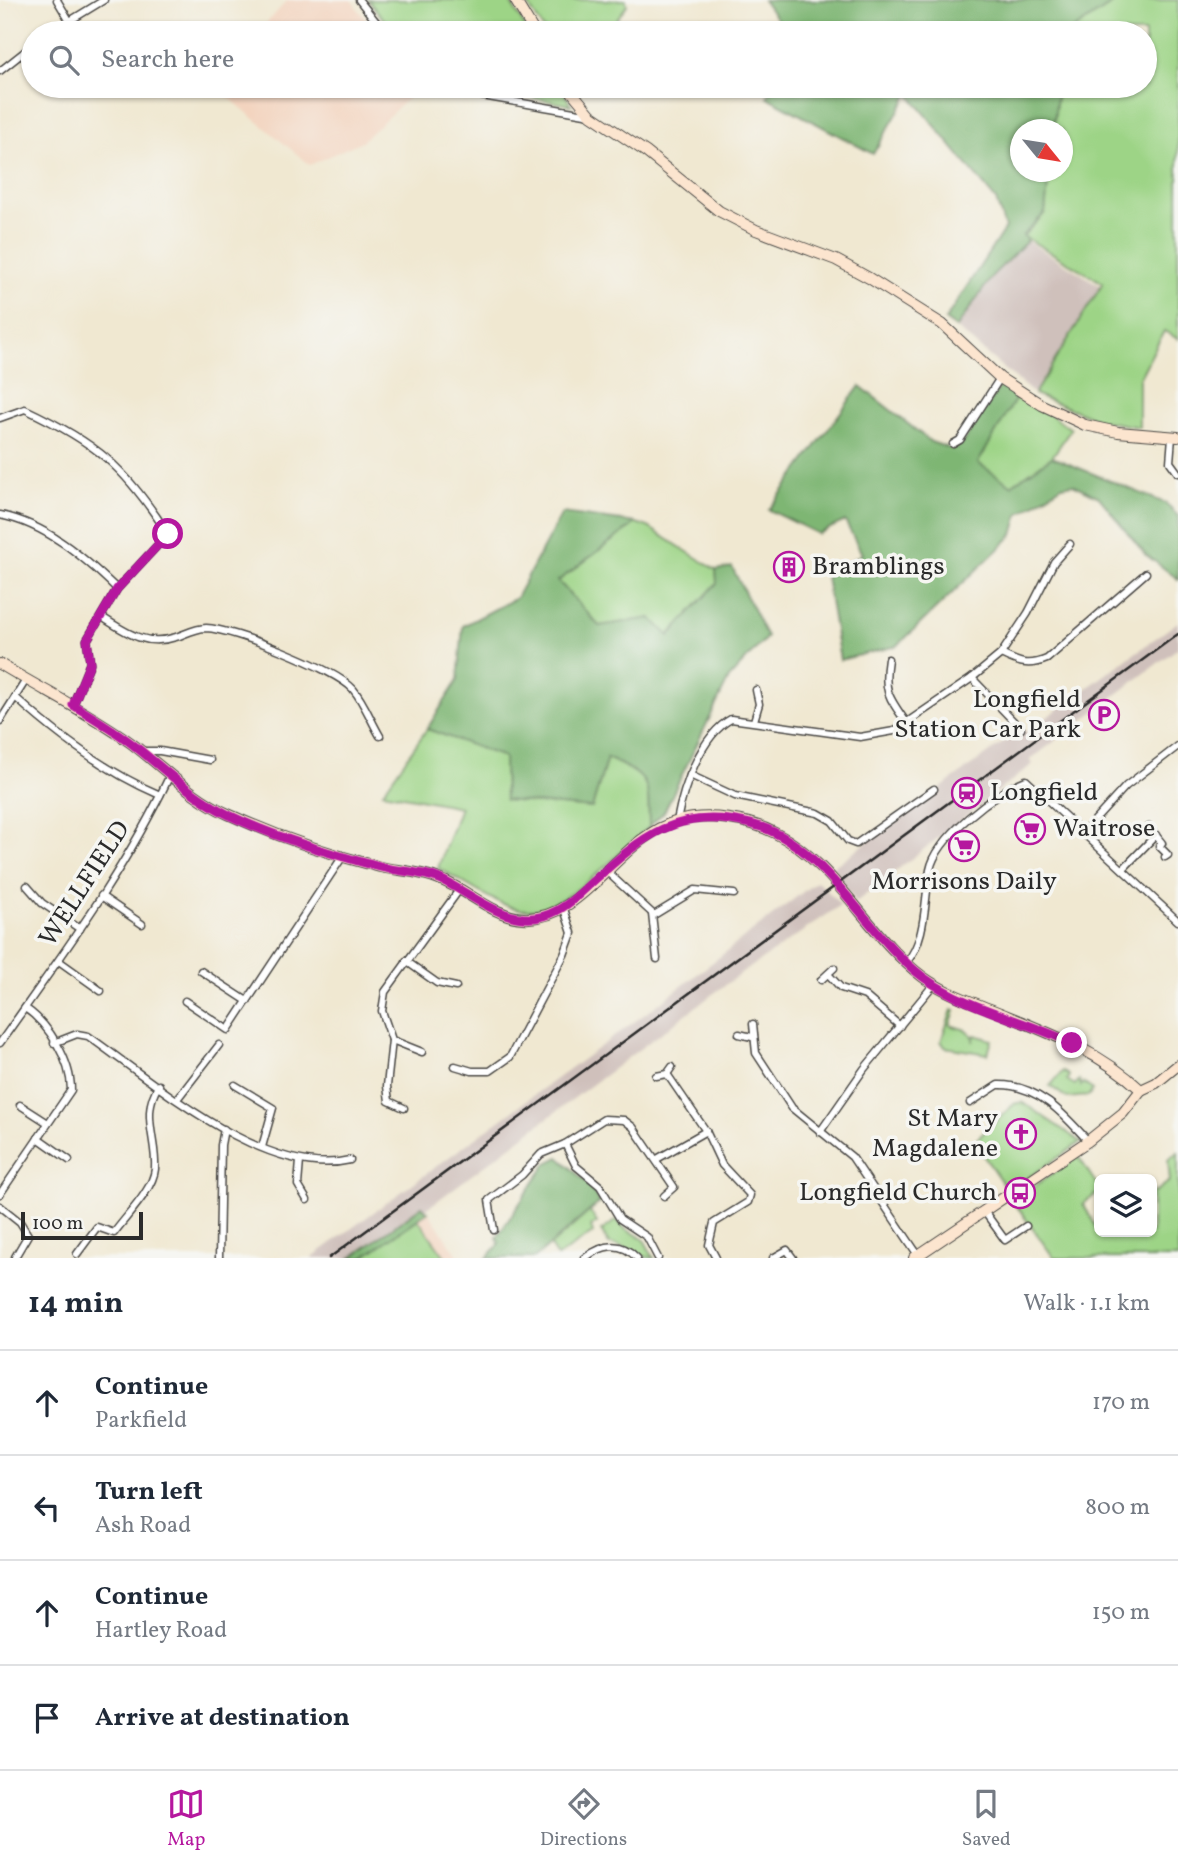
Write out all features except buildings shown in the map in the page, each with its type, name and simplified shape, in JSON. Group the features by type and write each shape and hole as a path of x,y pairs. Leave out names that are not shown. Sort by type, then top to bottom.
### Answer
{"street":[{"path":"57,0 69,20 104,0"},
{"path":"359,0 375,21"},
{"path":"515,0 528,21"},
{"path":"0,71 21,54"},
{"path":"493,98 591,115"},
{"path":"577,98 591,115 646,152 719,211 756,230 836,260 931,317 1000,378 1042,405 1085,425 1118,432 1175,437 1170,462 1178,473"},
{"path":"953,444 960,440 1000,378"},
{"path":"0,418 25,409 99,449 146,500 168,534 117,589 87,640 90,663 73,705"},
{"path":"0,515 37,528 64,544 117,589"},
{"path":"677,821 682,793 717,726 731,719 860,737 894,731 972,678 1001,654 1028,613 1054,562 1070,544"},
{"path":"1001,654 1018,663 1032,665 1047,659 1146,573"},
{"path":"102,617 138,640 166,640 203,628 228,630 259,642 334,676 352,688 380,736"},
{"path":"888,659 885,682 888,696 906,722"},
{"path":"0,664 73,705 226,813 343,856 441,879 498,911 520,918 541,917 564,909 605,870 656,830 677,821 727,819 757,825 785,838 820,867 873,930 906,963 934,984 1079,1047 1121,1073 1141,1090"},
{"path":"972,678 1021,729"},
{"path":"0,720 26,680"},
{"path":"754,721 759,704 756,690"},
{"path":"15,697 56,732 106,768 160,795"},
{"path":"1084,832 1126,786 1178,746"},
{"path":"141,751 160,751 210,761"},
{"name":"WELLFIELD","path":"0,1043 101,897 152,815 170,775"},
{"path":"690,775 735,796 815,811 832,821 855,844 862,842 934,789"},
{"path":"906,963 918,938 934,855 949,835 973,815 1020,782 1028,780 1178,920"},
{"path":"1149,827 1162,843 1159,846 1168,855 1166,857"},
{"path":"1123,869 1156,835"},
{"path":"185,1001 228,1030 343,856"},
{"path":"605,870 652,915 657,959"},
{"path":"27,886 42,903 80,929"},
{"path":"404,1108 389,1101 387,1086 392,1040 382,1011 385,992 459,890"},
{"path":"652,915 660,913 692,891 734,894"},
{"path":"723,903 725,892"},
{"path":"101,897 142,924"},
{"path":"455,1066 472,1071 490,1071 510,1057 564,955 572,933 564,909"},
{"path":"59,961 101,991"},
{"path":"406,961 437,982 456,986"},
{"path":"821,980 834,968"},
{"path":"201,971 247,1001"},
{"path":"828,974 841,988 865,996 900,1026"},
{"path":"820,1132 859,1076 934,984"},
{"path":"0,1194 71,1090 71,1078 47,1027 25,1008"},
{"path":"753,1024 752,1037 756,1053 792,1108 853,1158 916,1256 1088,1140 1123,1113 1141,1090 1156,1083 1178,1065"},
{"path":"54,1044 77,1034 88,1036 224,1129 262,1147 300,1161 326,1164 350,1160"},
{"path":"739,1034 752,1037"},
{"path":"392,1040 422,1052"},
{"path":"178,1098 219,1045"},
{"path":"656,1076 667,1074 672,1067"},
{"path":"667,1074 706,1131 722,1165 750,1195 748,1202 714,1223 709,1245 716,1258"},
{"path":"78,1254 97,1227 114,1233 149,1184 155,1171 149,1100 159,1085"},
{"path":"970,1103 998,1085 1025,1090 1062,1111 1088,1140"},
{"path":"235,1086 272,1108 262,1147"},
{"path":"20,1105 48,1124"},
{"path":"494,1230 489,1200 522,1175 541,1154 565,1144 604,1119 613,1118 633,1127 674,1187 664,1196"},
{"path":"219,1258 220,1145 224,1129"},
{"path":"657,1159 706,1131"},
{"path":"38,1138 69,1160"},
{"path":"565,1144 576,1166 600,1186 620,1219 647,1237 658,1258"},
{"path":"300,1161 298,1185 307,1200"},
{"path":"0,1206 20,1222 28,1236 15,1256"},
{"path":"984,1211 1005,1240 1026,1226"},
{"path":"585,1258 597,1249 615,1246 628,1250 637,1258"},
{"path":"773,1258 788,1250 793,1258"}],"shaded area":[{"path":"288,0 351,0 367,21 268,21"},
{"path":"229,98 408,98 362,141 310,165"},
{"path":"1027,241 1101,286 1034,394 956,328 994,274"},
{"path":"1178,622 1178,648 1030,760 1033,764 856,902 833,867 1023,728 1025,732 1032,728"},
{"path":"817,881 841,905 729,982 361,1258 311,1258 664,1000"},
{"path":"428,1212 460,1258 366,1258"}],"green space":[{"path":"368,0 509,0 522,21 385,21"},
{"path":"525,0 626,0 627,5 616,21 538,21"},
{"path":"763,0 1118,0 1086,21 778,21"},
{"path":"1118,0 1178,0 1178,339 1164,331 1139,379 1139,427 1099,420 1034,394 1103,283 1023,236 1045,213 1048,182 1073,182 1073,119 1054,119 1057,98 1157,98 1157,21 1086,21"},
{"path":"533,98 567,98 571,105"},
{"path":"769,98 907,98 873,154"},
{"path":"912,98 1057,98 1054,119 1010,119 1010,182 1048,182 1045,213 1023,235 1027,241 994,274 956,328 945,320 1005,228 996,200"},
{"path":"1001,385 1019,393 978,463 1011,485 1052,457 1165,503 1178,516 1178,579 1145,554 1099,497 1073,484 1062,486 1019,514 1013,535 897,646 840,660 826,577 862,554 845,521 818,534 769,510 860,386 931,442 952,449 962,443"},
{"path":"1019,393 1071,429 1052,457 1011,485 977,463"},
{"path":"562,513 636,523 558,581 599,626 651,618 669,636 717,583 716,570 732,567 767,637 729,678 664,812 649,827 647,790 644,783 632,771 607,758 592,808 505,800 504,757 427,729 458,680 463,626 516,598"},
{"path":"636,523 648,527 716,570 718,583 668,636 651,618 599,626 558,581"},
{"path":"427,729 504,757 505,800 592,808 607,758 640,776 644,782 649,827 591,879 557,901 541,908 526,910 505,905 438,868 460,807 383,792"},
{"path":"952,1010 955,1011 950,1025 966,1030 973,1036 973,1042 975,1035 992,1040 988,1054 945,1047 941,1041"},
{"path":"1063,1071 1069,1076 1067,1080 1075,1085 1079,1080 1081,1086 1083,1083 1093,1090 1088,1096 1067,1098 1050,1086"},
{"path":"1022,1102 1081,1142 1008,1191 974,1142 1014,1104"},
{"path":"1178,1152 1178,1258 1054,1258 1013,1201 1078,1156 1094,1180 1094,1196 1083,1204 1094,1223 1094,1237 1157,1237 1157,1190 1170,1181 1168,1160"},
{"path":"559,1157 586,1182 600,1202 535,1258 487,1258 499,1245 497,1237 547,1163"},
{"path":"422,1206 428,1212 362,1258 351,1258"},
{"path":"590,1211 597,1223 591,1227 593,1233 557,1257 550,1246"},
{"path":"417,1218 446,1258 361,1258"},
{"path":"617,1220 625,1229 643,1238 654,1258 609,1244 601,1231"}],"railway":[{"path":"329,1258 1178,634"}],"place":[{"name":"Bramblings","path":"789,567"},
{"name":"Longfield Station Car Park","path":"1104,715"},
{"name":"Longfield","path":"967,793"},
{"name":"Waitrose","path":"1030,829"},
{"name":"Morrisons Daily","path":"964,846"},
{"name":"St Mary Magdalene","path":"1021,1134"},
{"name":"Longfield Church","path":"1020,1193"}],"route":[{"path":"168,534 117,589 87,640 90,663 73,705 134,745 201,798 226,813 343,856 441,879 498,911 520,918 541,917 564,909 629,849 656,830 677,821 699,818 727,819 751,824 773,831 810,858 883,941 939,988 1072,1043"}]}
